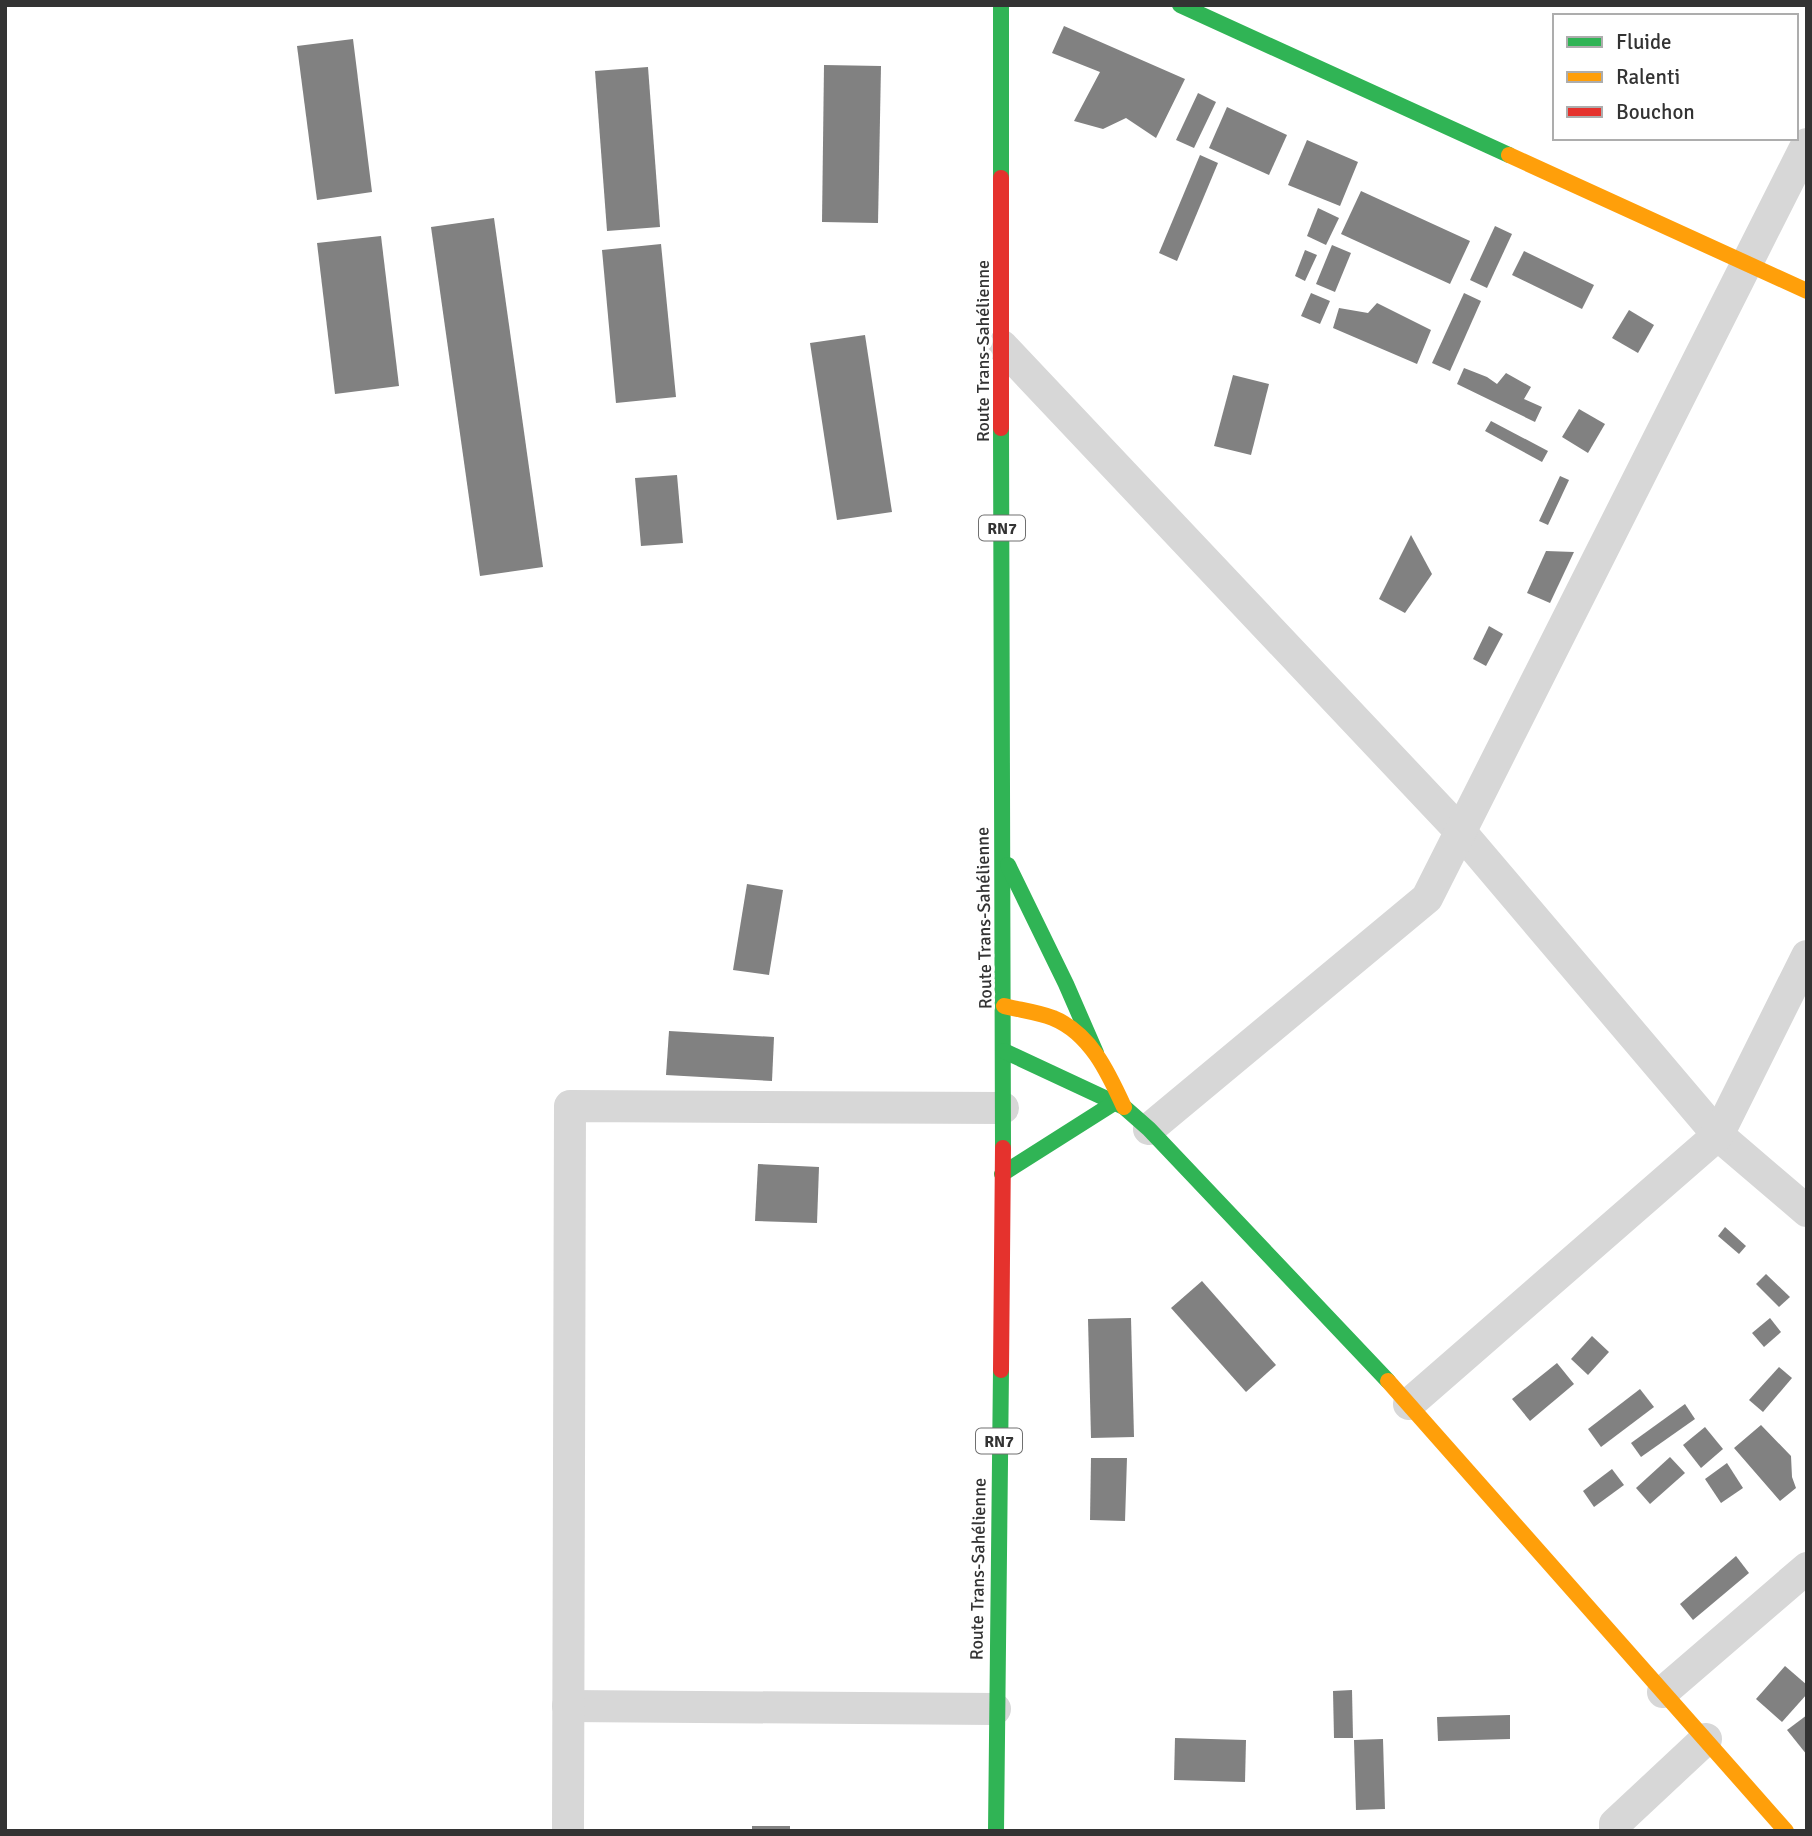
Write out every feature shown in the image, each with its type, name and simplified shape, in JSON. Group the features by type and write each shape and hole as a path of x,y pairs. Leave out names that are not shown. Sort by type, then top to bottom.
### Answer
{"main road":[{"name":"Route Trans-Sahélienne","path":"996,1831 995,1709 1004,1051 1001,5"},
{"path":"1180,5 1807,291"},
{"path":"1002,852 1096,1053 1111,1078 1119,1105"},
{"path":"1004,1006 1056,1019 1076,1032 1096,1053"},
{"path":"1004,1051 1119,1105 1149,1129 1409,1404 1786,1831"},
{"path":"1002,1174 1119,1105"}],"street":[{"path":"1149,1129 1427,898 1807,144"},
{"path":"1002,346 1461,831 1718,1135 1807,1211"},
{"path":"1409,1404 1718,1135 1807,956"},
{"path":"568,1831 570,1106 1003,1108"},
{"path":"1663,1692 1807,1569"},
{"path":"568,1706 995,1709"},
{"path":"1615,1831 1615,1824 1706,1740"}],"building":[{"path":"1064,26 1185,79 1156,138 1126,118 1103,129 1074,121 1100,72 1052,53"},
{"path":"353,39 372,192 317,200 297,46"},
{"path":"824,65 881,66 878,223 822,222"},
{"path":"648,67 660,227 607,231 595,71"},
{"path":"1198,93 1216,102 1194,148 1176,140"},
{"path":"1227,107 1287,135 1269,175 1209,148"},
{"path":"1307,140 1358,162 1340,206 1288,185"},
{"path":"1200,155 1218,163 1177,261 1159,253"},
{"path":"1361,191 1470,241 1450,284 1341,234"},
{"path":"1318,208 1339,218 1326,245 1307,236"},
{"path":"494,218 543,567 480,576 431,227"},
{"path":"1495,226 1512,234 1487,288 1470,280"},
{"path":"381,236 399,386 335,394 317,243"},
{"path":"661,244 676,397 616,403 602,250"},
{"path":"1332,245 1351,253 1335,292 1316,284"},
{"path":"1305,250 1317,255 1305,281 1295,276"},
{"path":"1524,251 1594,285 1582,309 1512,275"},
{"path":"1311,293 1330,301 1320,324 1301,316"},
{"path":"1464,293 1481,301 1450,371 1432,363"},
{"path":"1377,303 1431,330 1417,364 1333,328 1339,308 1368,313"},
{"path":"1629,310 1654,325 1638,353 1612,338"},
{"path":"865,335 892,512 837,520 810,343"},
{"path":"1464,368 1497,384 1506,373 1531,387 1524,399 1542,407 1535,422 1457,384"},
{"path":"1233,375 1269,384 1251,455 1214,446"},
{"path":"1579,409 1605,424 1588,453 1562,437"},
{"path":"1491,421 1548,451 1542,462 1485,431"},
{"path":"677,475 683,543 641,546 635,478"},
{"path":"1560,476 1569,480 1548,525 1539,521"},
{"path":"1411,535 1432,574 1405,613 1379,599"},
{"path":"1546,551 1574,552 1550,603 1527,593"},
{"path":"1489,626 1503,634 1486,666 1473,659"},
{"path":"747,884 783,890 769,975 733,970"},
{"path":"669,1031 774,1037 772,1081 666,1075"},
{"path":"758,1164 819,1167 817,1223 755,1221"},
{"path":"1725,1227 1746,1246 1739,1254 1718,1236"},
{"path":"1766,1274 1790,1297 1779,1307 1756,1284"},
{"path":"1202,1281 1276,1365 1246,1392 1171,1308"},
{"path":"1131,1318 1134,1437 1091,1438 1088,1319"},
{"path":"1770,1318 1781,1332 1764,1347 1752,1333"},
{"path":"1592,1336 1609,1352 1588,1375 1571,1359"},
{"path":"1557,1363 1574,1384 1530,1421 1512,1399"},
{"path":"1779,1367 1792,1378 1763,1412 1749,1400"},
{"path":"1640,1389 1654,1407 1601,1447 1588,1429"},
{"path":"1685,1404 1695,1419 1641,1457 1631,1443"},
{"path":"1761,1425 1791,1456 1792,1477 1796,1488 1780,1501 1734,1448"},
{"path":"1705,1427 1723,1449 1701,1468 1683,1445"},
{"path":"1670,1457 1685,1473 1650,1504 1636,1488"},
{"path":"1091,1458 1127,1458 1125,1521 1090,1520"},
{"path":"1727,1463 1743,1488 1721,1503 1705,1479"},
{"path":"1612,1469 1624,1485 1594,1507 1583,1491"},
{"path":"1736,1556 1749,1573 1693,1620 1680,1604"},
{"path":"1785,1666 1807,1685 1807,1694 1782,1722 1756,1699"},
{"path":"1352,1690 1353,1738 1334,1738 1333,1691"},
{"path":"1510,1715 1510,1739 1438,1741 1437,1717"},
{"path":"1807,1715 1807,1755 1787,1730"},
{"path":"1175,1738 1246,1740 1245,1782 1174,1780"},
{"path":"1383,1739 1385,1809 1356,1810 1354,1740"},
{"path":"752,1826 790,1826 790,1831 752,1831"}],"traffic: fast":[{"path":"1001,5 1001,178"},
{"path":"1180,5 1509,155"},
{"path":"1001,428 1003,1148"},
{"path":"1008,865 1096,1053"},
{"path":"1004,1051 1124,1107 1149,1129 1388,1381"},
{"path":"1002,1174 1114,1103"},
{"path":"996,1831 1001,1370"}],"traffic: slow":[{"path":"1509,155 1807,291"},
{"path":"1004,1006 1053,1018 1077,1033 1104,1067 1124,1107"},
{"path":"1388,1381 1786,1831"}],"traffic: jam":[{"path":"1001,178 1001,428"},
{"path":"1001,1370 1003,1148"}]}
